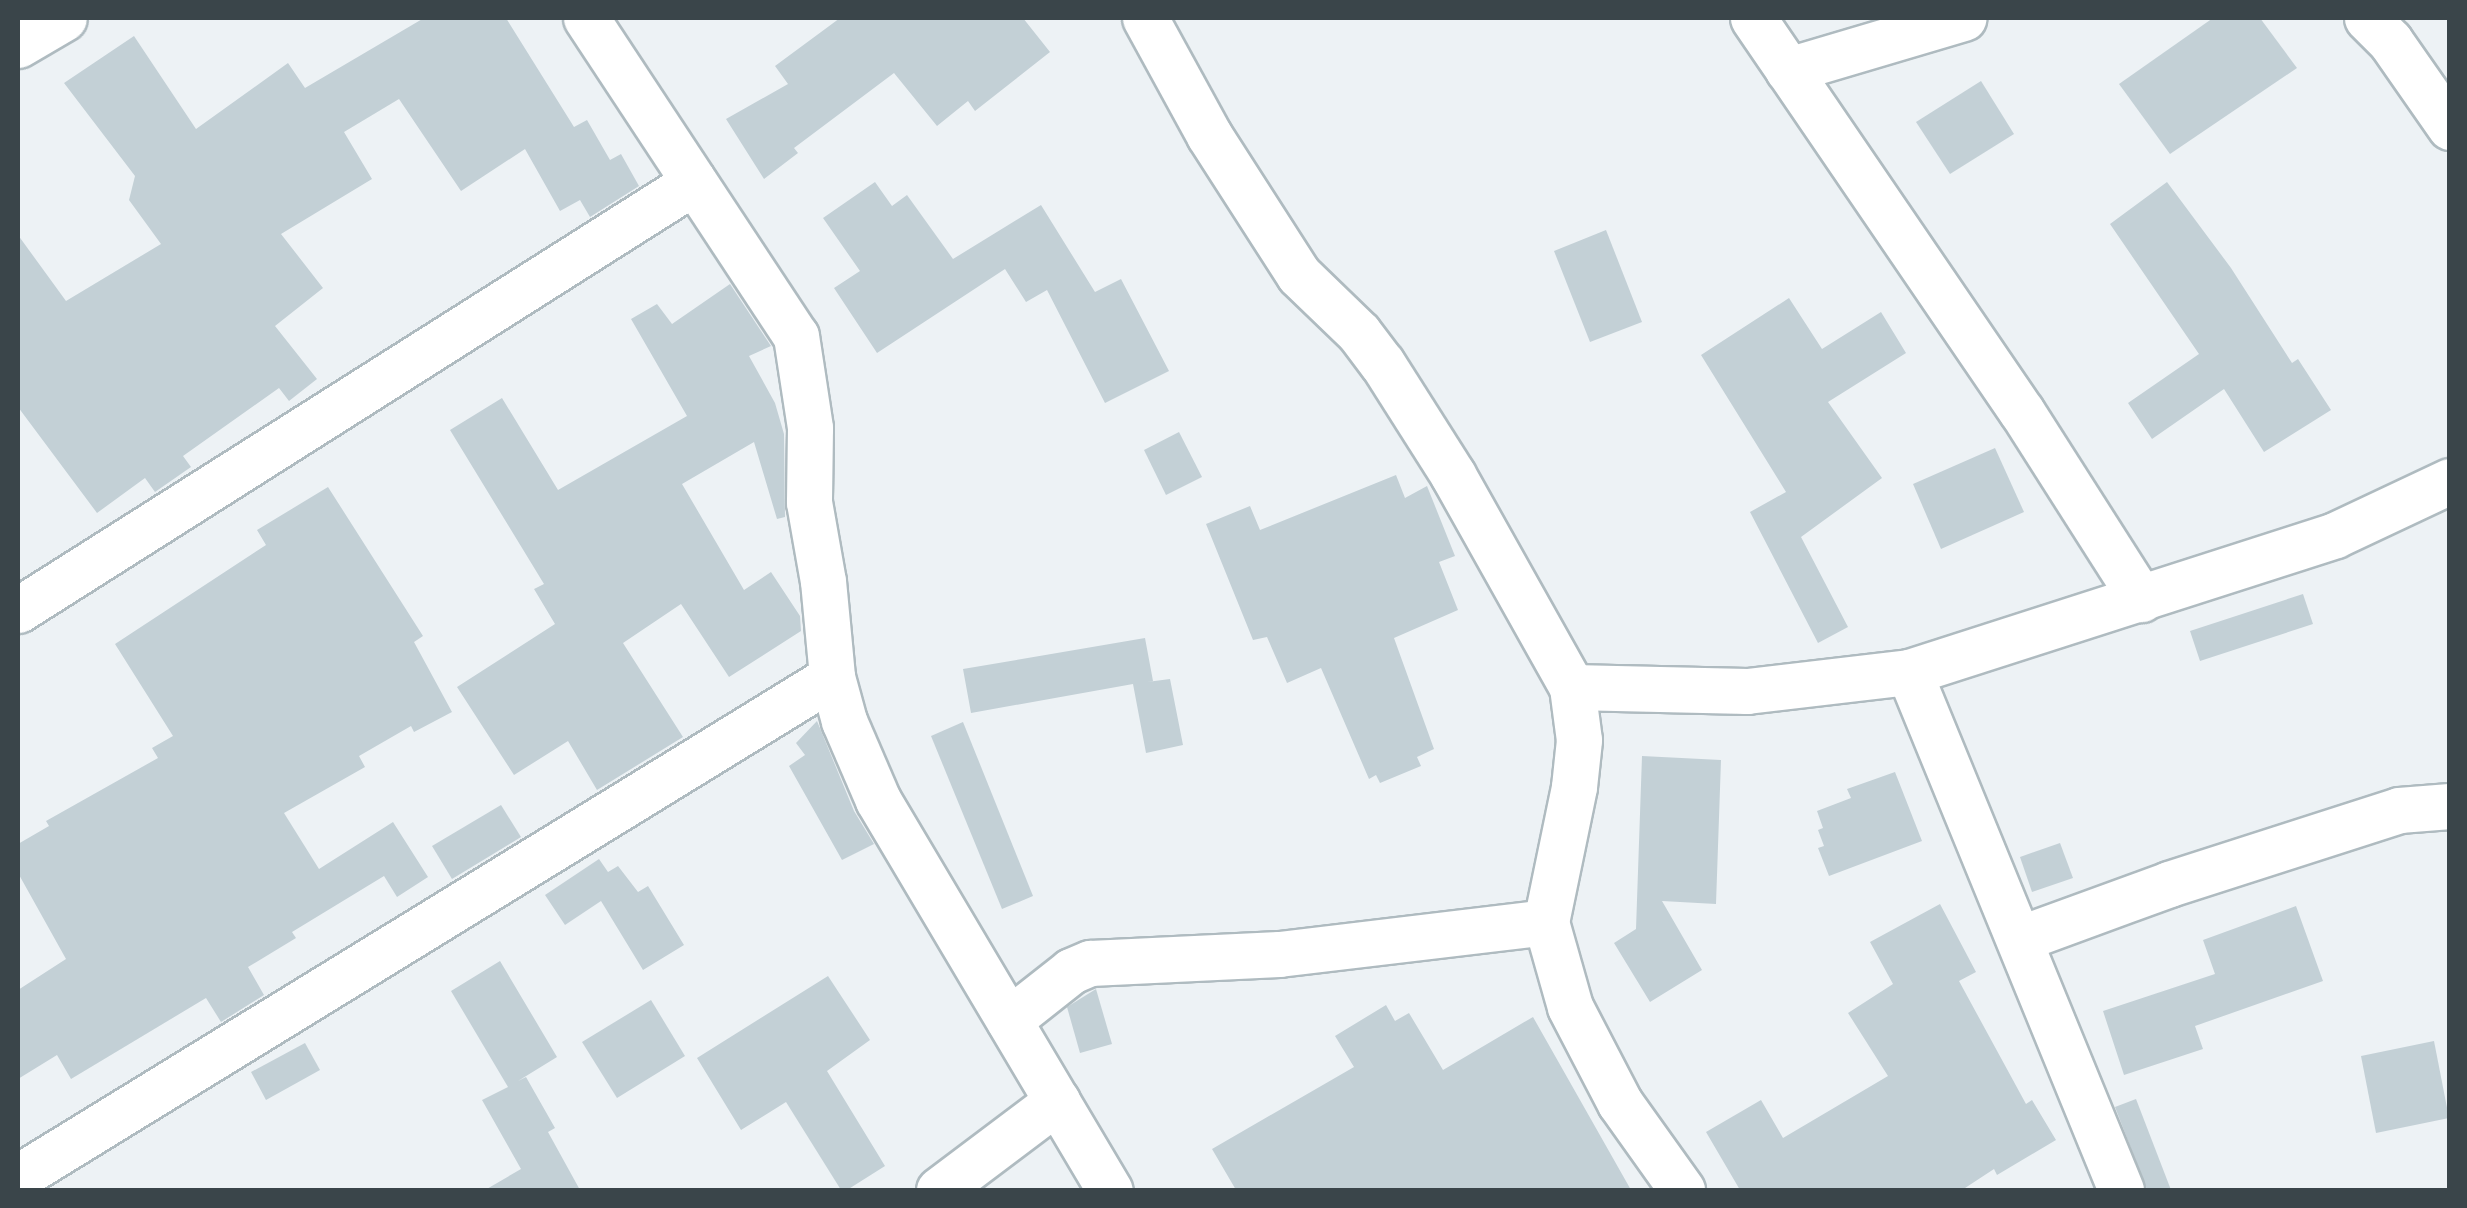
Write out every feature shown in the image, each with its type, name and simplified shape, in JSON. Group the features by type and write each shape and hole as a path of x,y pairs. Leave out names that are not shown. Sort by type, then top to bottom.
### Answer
{"street":[{"path":"18,45 64,18"},
{"path":"586,18 796,336 810,428 809,502 823,582 832,677 844,720 878,800 1110,1190"},
{"path":"1145,18 1209,135 1299,275 1359,332 1402,395 1453,475 1572,686 1579,740 1574,787 1546,922 1570,1007 1620,1103 1682,1190"},
{"path":"1753,18 2022,412 2140,598"},
{"path":"1788,70 1963,18"},
{"path":"2367,18 2390,40 2450,127"},
{"path":"18,610 694,182"},
{"path":"1572,686 1747,690 1909,672 2335,534 2450,481"},
{"path":"1909,672 2121,1190"},
{"path":"18,1177 832,677"},
{"path":"2019,939 2169,884 2399,810 2450,806"},
{"path":"1008,1020 1071,971 1090,963 1279,954 1546,922"},
{"path":"939,1190 1057,1102"}],"building":[{"path":"424,18 506,18 574,127 587,120 610,160 621,154 639,186 590,217 580,200 560,211 525,149 461,191 399,99 344,132 372,179 281,234 323,288 275,326 317,379 289,401 279,388 183,456 191,467 155,492 145,478 97,513 18,407 18,235 66,301 161,244 129,200 135,176 64,83 134,36 196,129 288,63 305,88"},
{"path":"840,18 1023,18 1050,52 975,111 968,101 937,126 894,73 794,148 798,153 764,179 726,119 788,84 775,66"},
{"path":"2213,18 2260,18 2297,68 2170,154 2119,84"},
{"path":"1981,81 2014,134 1950,174 1916,122"},
{"path":"875,182 892,206 907,195 953,259 1041,205 1095,292 1121,279 1169,371 1105,403 1047,290 1026,302 1005,269 877,353 834,288 860,271 823,218"},
{"path":"2167,182 2231,268 2292,363 2298,359 2331,410 2264,452 2224,389 2152,439 2128,403 2199,354 2110,224"},
{"path":"1606,230 1642,322 1590,342 1554,251"},
{"path":"730,284 771,346 749,356 775,403 784,434 785,517 777,519 754,442 682,484 744,590 771,572 800,616 801,631 729,677 681,604 623,643 683,737 597,790 568,741 514,775 457,687 555,624 534,589 544,584 450,430 502,398 558,490 687,416 631,319 657,304 672,324"},
{"path":"1789,298 1822,349 1881,312 1906,353 1828,402 1882,478 1801,537 1848,627 1818,643 1750,512 1786,492 1701,355"},
{"path":"1179,432 1202,477 1166,495 1144,450"},
{"path":"1995,448 2024,512 1941,549 1913,484"},
{"path":"1396,475 1405,498 1427,486 1455,556 1439,562 1458,610 1394,638 1434,749 1417,757 1421,766 1380,783 1376,775 1369,779 1321,668 1287,683 1267,637 1253,640 1206,524 1250,506 1260,530"},
{"path":"328,487 423,636 414,642 452,712 414,732 411,726 359,756 365,767 284,813 319,869 393,822 428,877 397,897 384,876 292,932 296,938 248,967 264,995 221,1022 206,998 71,1079 57,1055 18,1079 18,990 66,959 18,873 18,844 49,826 46,821 158,758 152,748 173,736 115,644 266,545 257,530"},
{"path":"2303,594 2313,624 2200,661 2190,631"},
{"path":"1145,638 1153,681 1147,682 1170,679 1183,745 1146,753 1133,684 971,713 963,669"},
{"path":"817,721 854,811 874,844 842,860 789,766 805,755 796,743"},
{"path":"963,722 1033,896 1002,909 931,736"},
{"path":"1642,756 1721,760 1716,904 1662,901 1702,970 1650,1002 1614,943 1636,929"},
{"path":"1895,772 1922,841 1829,876 1818,848 1824,846 1817,811 1851,798 1847,789"},
{"path":"501,805 521,837 452,879 432,846"},
{"path":"2060,843 2073,878 2032,892 2020,857"},
{"path":"599,859 608,872 618,866 638,892 648,886 684,945 643,970 601,901 565,925 545,895"},
{"path":"1940,904 1976,972 1959,981 2026,1104 2032,1100 2056,1140 1997,1175 1994,1169 1962,1190 1740,1190 1706,1132 1761,1100 1783,1138 1888,1076 1848,1013 1893,984 1870,942"},
{"path":"2296,906 2323,981 2195,1026 2203,1049 2124,1075 2103,1011 2215,974 2203,940"},
{"path":"500,961 557,1057 518,1081 526,1077 555,1128 548,1132 580,1190 485,1190 521,1169 482,1100 508,1087 451,991"},
{"path":"828,976 870,1040 827,1071 885,1166 847,1190 841,1190 786,1102 741,1130 697,1058"},
{"path":"1096,989 1112,1044 1080,1053 1067,1007"},
{"path":"651,1000 685,1056 617,1098 582,1042"},
{"path":"1386,1005 1395,1021 1409,1013 1443,1070 1533,1017 1631,1190 1236,1190 1212,1149 1354,1067 1335,1036"},
{"path":"2434,1041 2449,1118 2376,1133 2361,1056"},
{"path":"305,1043 320,1070 266,1100 251,1072"},
{"path":"2136,1099 2171,1190 2147,1190 2115,1107"}]}
